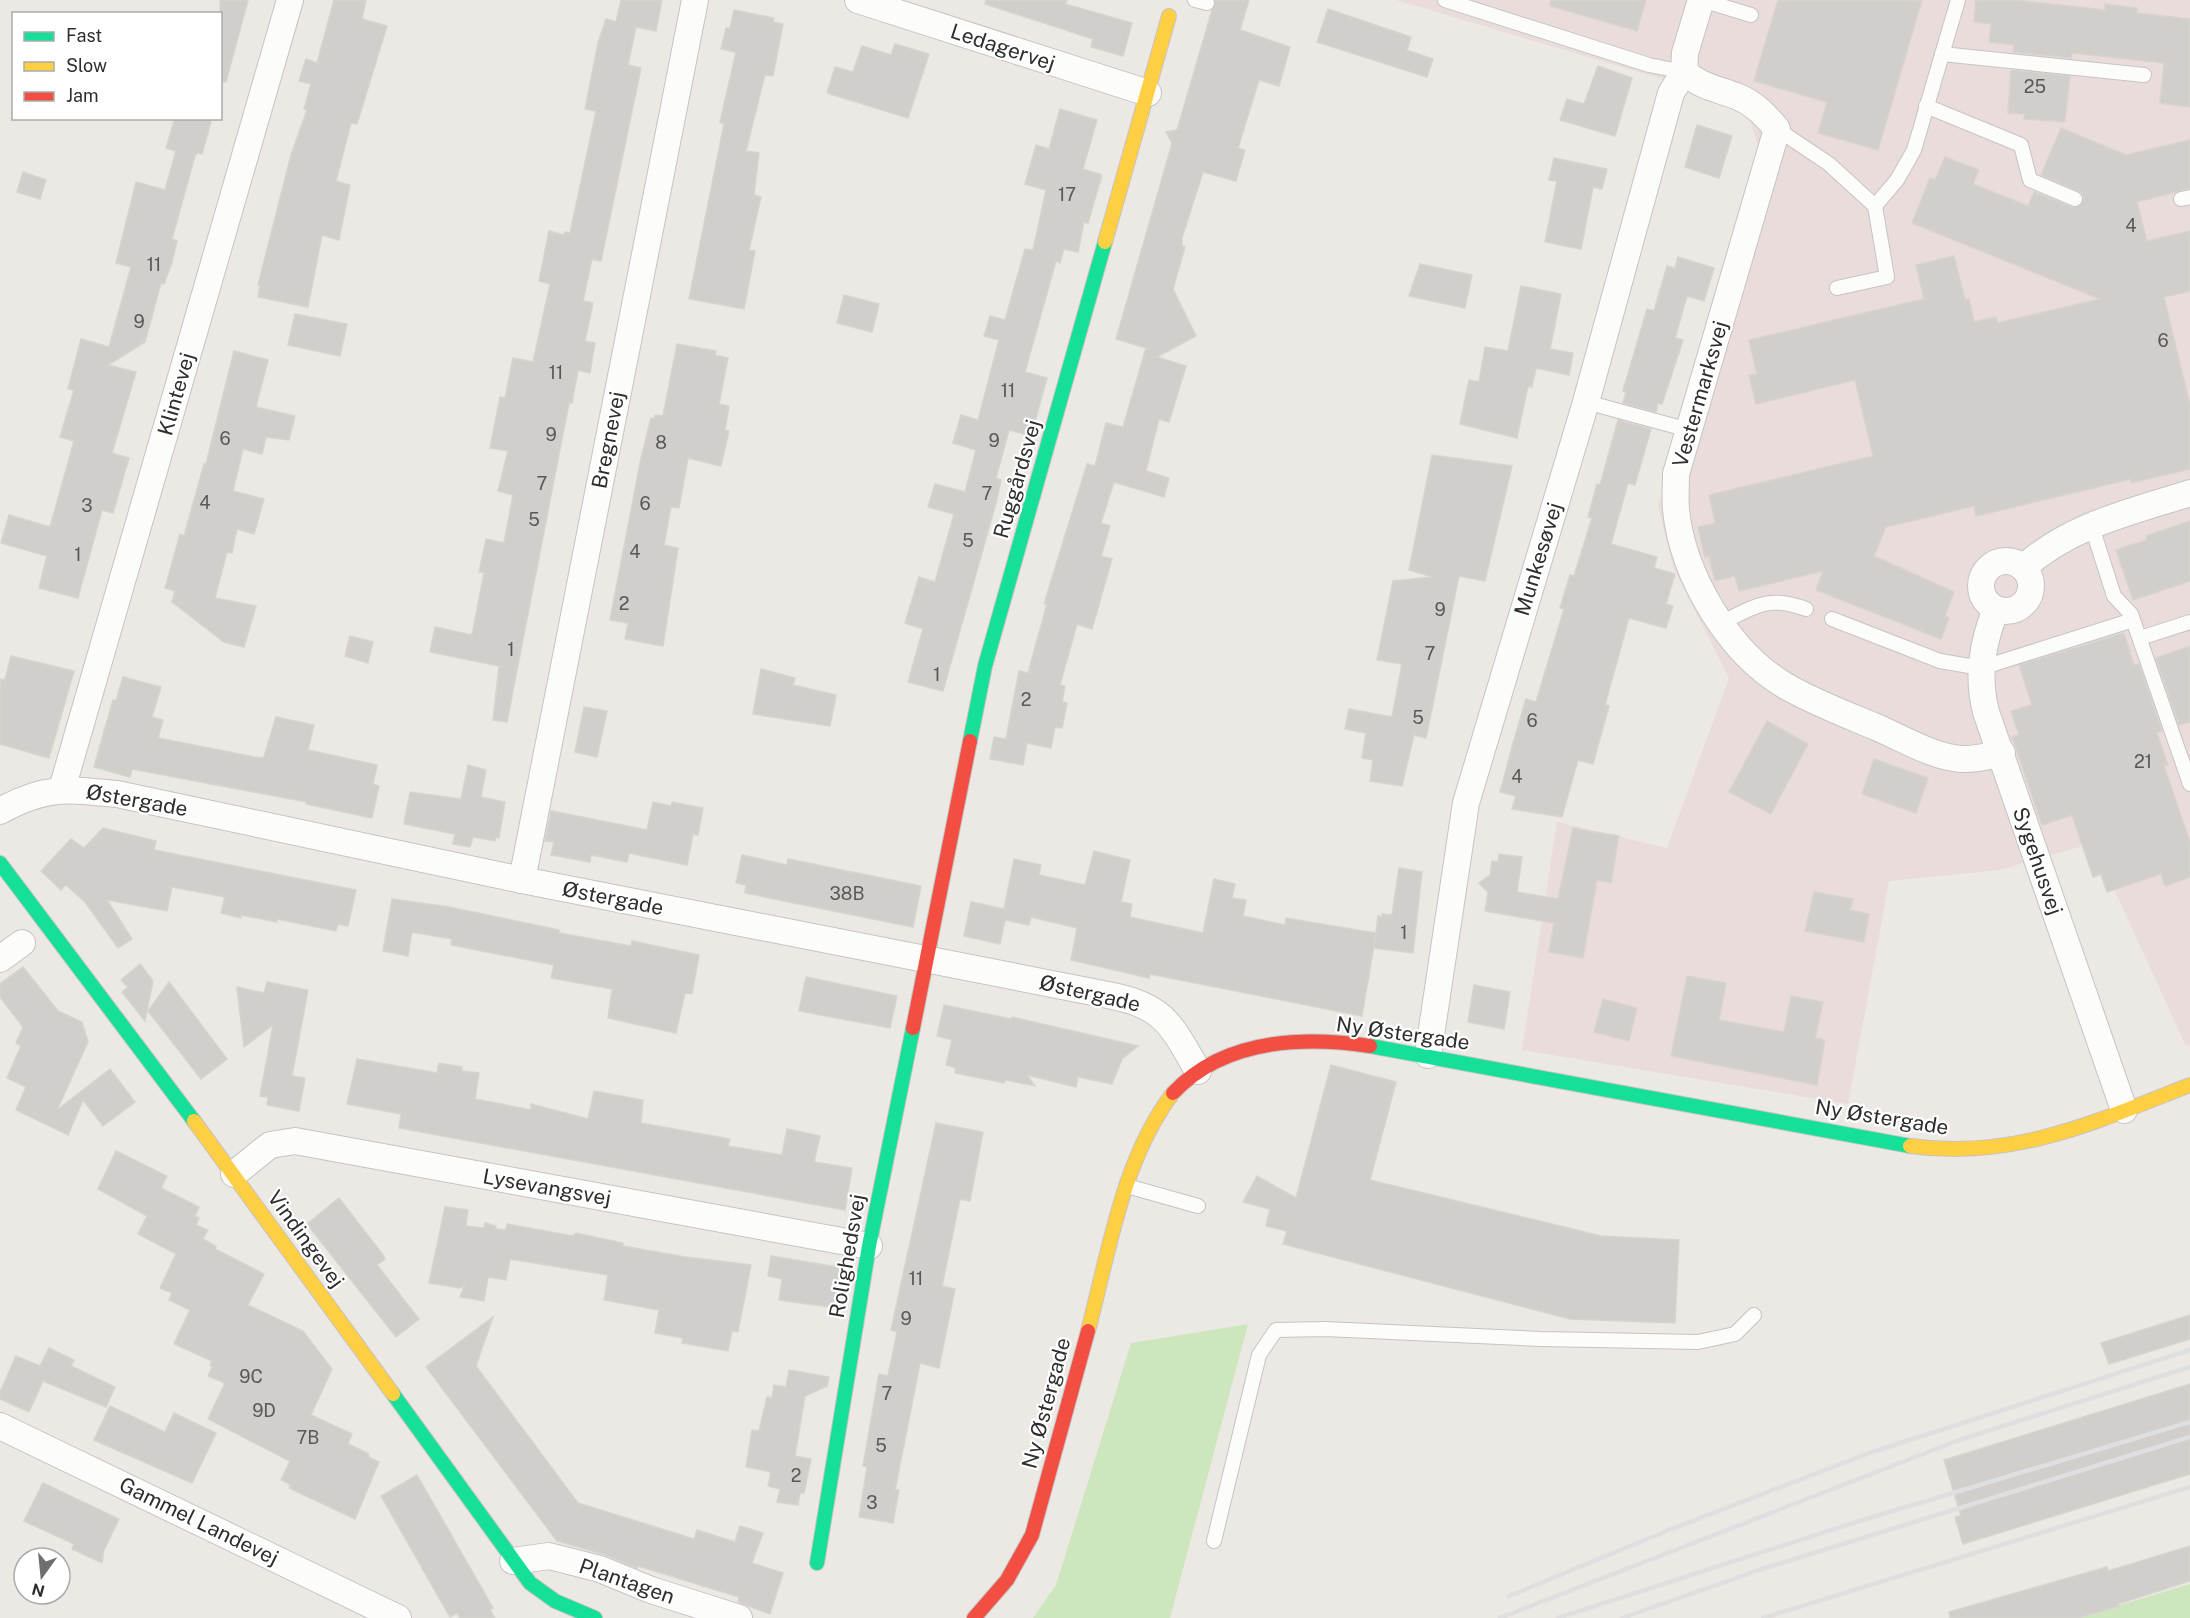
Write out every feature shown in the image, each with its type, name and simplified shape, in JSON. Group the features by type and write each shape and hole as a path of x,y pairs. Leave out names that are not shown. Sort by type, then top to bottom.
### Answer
{"street":[{"name":"Klintevej","path":"62,789 290,0"},
{"name":"Bregnevej","path":"522,880 695,0"},
{"name":"Ledagervej","path":"858,0 1148,93"},
{"path":"1701,0 1685,53 1684,72 1698,84 1737,97 1760,109 1777,129"},
{"name":"Ruggårdsvej","path":"928,959 985,666 1148,93 1166,10"},
{"name":"Munkesøvej","path":"1428,1055 1466,803 1586,402 1671,93 1684,72"},
{"name":"Vestermarksvej","path":"1777,129 1676,474 1676,510 1684,547 1699,583 1721,623 1754,661 1783,684 1816,701 1936,753 1960,760 2002,753"},
{"path":"2023,568 2065,536 2091,524 2190,493"},
{"path":"2003,561 2023,568 2030,579 2027,600 2017,609 1996,609 1985,600 1982,593 1985,572 2003,561"},
{"name":"Sygehusvej","path":"1996,609 1983,648 1980,689 2124,1110"},
{"name":"Østergade","path":"0,811 25,798 62,789 117,794 522,880 1122,998 1152,1008 1172,1027 1198,1071"},
{"name":"Vindingevej","path":"0,863 234,1174 530,1583 542,1593 595,1618"},
{"path":"0,959 22,943"},
{"name":"Rolighedsvej","path":"817,1563 869,1246 928,959"},
{"name":"Ny Østergade","path":"974,1618 995,1597 1017,1568 1032,1536 1127,1186 1146,1136 1167,1100 1198,1071 1234,1056 1286,1041 1334,1042 1428,1055 1842,1134 1948,1149 2005,1148 2047,1140 2190,1085"},
{"name":"Lysevangsvej","path":"234,1174 270,1144 295,1141 869,1246"},
{"name":"Gammel Landevej","path":"0,1426 398,1618"},
{"name":"Plantagen","path":"513,1561 549,1556 559,1558 600,1569 651,1590 739,1618"}],"lane":[{"path":"1444,0 1649,65 1684,72"},
{"path":"1701,0 1751,15"},
{"path":"1875,206 1907,164 1958,0"},
{"path":"1942,54 2144,75"},
{"path":"1926,106 2021,145 2030,180 2075,199"},
{"path":"1777,129 1829,164 1875,206 1887,278 1837,288"},
{"path":"1586,402 1689,430"},
{"path":"2091,524 2114,596 2133,620 2140,638 2190,784"},
{"path":"1721,623 1762,602 1788,602 1806,609"},
{"path":"1832,619 1940,661 1981,668 2133,620"},
{"path":"2140,638 2190,622"},
{"path":"1127,1186 1198,1206"},
{"path":"1214,1540 1259,1355 1276,1330 1325,1329 1541,1339 1698,1342 1735,1334 1754,1316"}],"shaded area":[{"path":"1396,0 2190,0 2190,1045 2186,1046 2093,843 1999,870 1889,881 1848,1104 1522,1050 1557,822 1667,848 1729,678 1673,567 1658,505 1759,148 1744,103"}],"green space":[{"path":"1248,1324 1170,1618 1033,1618 1056,1585 1131,1343"},
{"path":"2190,1584 2190,1618 2077,1618"}],"building":[{"path":"220,0 248,0 226,82 222,81 222,12 220,12"},
{"path":"334,0 366,0 362,19 387,26 357,124 351,123 336,181 350,185 339,240 322,235 308,307 258,297 260,285 258,285 291,155 307,110 304,109 311,84 299,81 306,59 317,63"},
{"path":"621,0 662,0 656,31 636,27 628,65 641,68 601,261 592,259 583,301 593,303 585,341 595,343 590,373 578,370 572,403 569,403 507,722 493,720 499,666 430,652 435,627 472,635 484,573 479,572 486,539 504,543 513,495 498,491 508,451 490,448 500,397 505,398 513,358 533,362 550,284 539,281 549,231 564,235 565,232 570,233 596,111 585,109 598,43 606,19 616,22"},
{"path":"986,0 1067,0 1065,4 1132,23 1123,56 1091,47 1093,39 985,4"},
{"path":"1215,0 1249,0 1240,30 1290,47 1279,86 1259,80 1238,148 1245,150 1236,181 1203,172 1182,238 1182,246 1185,247 1173,289 1196,336 1157,357 1186,366 1169,422 1159,419 1146,471 1169,478 1164,497 1114,482 1101,523 1110,526 1101,556 1112,559 1092,629 1077,624 1060,685 1065,686 1062,702 1067,703 1062,728 1055,727 1051,748 1027,743 1023,765 990,759 994,737 1006,739 1019,671 1028,673 1047,604 1044,604 1087,464 1095,466 1106,423 1123,427 1146,348 1116,339 1172,143 1166,132 1177,130"},
{"path":"1551,0 1646,0 1637,31 1550,6"},
{"path":"1778,0 1922,0 1878,150 1818,133 1827,102 1754,81"},
{"path":"1976,0 2014,0 2105,10 2105,4 2137,8 2137,13 2190,19 2190,107 2160,103 2164,63 2072,53 2071,58 2013,52 2014,45 1989,42 1991,24 1974,22"},
{"path":"1328,9 1411,37 1407,50 1433,59 1427,77 1317,42"},
{"path":"734,10 774,18 773,22 783,24 773,76 765,75 746,151 759,153 754,195 761,197 749,250 755,251 744,309 689,299 724,124 720,122 736,52 721,49 726,28 730,28"},
{"path":"895,44 929,54 908,118 827,93 835,67 853,72 862,46 891,55"},
{"path":"1598,66 1632,78 1615,136 1560,120 1567,99 1584,104"},
{"path":"2011,70 2070,76 2065,122 2024,119 2025,114 2008,113"},
{"path":"1060,109 1097,120 1083,169 1102,175 1088,223 1084,222 1078,252 1064,249 1060,263 1056,261 1025,372 1047,378 1031,436 1009,430 996,478 1001,480 996,503 943,691 908,682 923,629 905,623 919,577 935,582 954,514 928,507 935,484 965,492 976,450 953,443 961,415 978,420 999,340 984,336 990,316 1005,320 1025,249 1033,250 1046,190 1025,184 1036,145 1049,149"},
{"path":"174,120 211,120 202,154 197,153 195,156 172,239 177,241 172,262 164,284 161,283 145,342 108,365 136,372 112,453 129,458 113,513 102,510 78,598 39,588 47,556 1,543 9,515 50,527 74,441 60,437 74,390 68,389 81,339 109,347 131,267 116,263 136,182 165,190 176,151 166,148"},
{"path":"1697,125 1732,136 1719,178 1685,167"},
{"path":"2061,128 2126,155 2190,140 2190,188 2137,202 2147,241 2190,231 2190,291 2164,297 2190,405 2190,469 2131,483 2131,479 1976,516 1974,506 1886,527 1874,556 1954,592 1945,616 1949,618 1941,639 1816,590 1823,571 1739,591 1735,576 1715,581 1709,556 1705,558 1698,527 1715,523 1709,495 1873,456 1855,380 1756,404 1749,375 1757,374 1749,340 1924,299 1916,265 1954,256 1965,300 1969,299 1974,322 1996,317 1997,323 2100,299 1912,223 1930,178 1935,180 1945,157 1979,170 1973,184 2028,206 2034,192 2072,207 2080,206 2084,198 2082,193 2041,175"},
{"path":"1554,158 1607,169 1602,189 1593,187 1581,249 1545,242 1557,181 1549,180"},
{"path":"23,172 46,180 40,199 17,192"},
{"path":"1678,257 1714,268 1704,301 1687,296 1675,338 1683,340 1662,404 1658,403 1656,412 1623,403 1626,392 1623,391 1647,309 1654,311 1667,266 1675,268"},
{"path":"1420,264 1472,275 1465,308 1409,296"},
{"path":"1521,286 1561,294 1550,349 1573,353 1569,375 1536,368 1532,387 1528,386 1517,438 1460,424 1469,380 1479,382 1485,347 1508,351"},
{"path":"844,295 879,304 872,332 837,323"},
{"path":"295,314 347,324 340,356 288,345"},
{"path":"677,344 716,351 715,355 728,358 719,404 729,406 725,430 729,431 721,466 688,458 679,508 671,507 664,545 678,548 663,646 625,639 628,623 610,620 641,458 651,418 654,419 655,415 663,416"},
{"path":"234,351 268,360 256,407 295,416 289,440 266,437 262,454 243,449 233,491 264,499 254,534 237,529 232,553 227,552 215,598 256,606 244,647 224,642 172,602 175,591 165,588 180,534 184,536 204,464 206,464"},
{"path":"1618,420 1651,429 1635,485 1628,483 1611,544 1657,557 1654,568 1675,574 1666,604 1673,606 1666,628 1629,618 1605,705 1609,706 1593,764 1578,760 1562,817 1512,809 1516,796 1500,792 1512,747 1526,699 1536,702 1564,609 1560,608 1570,575 1574,576 1592,518 1588,517 1597,484 1600,485"},
{"path":"1432,455 1512,466 1485,581 1459,576 1426,738 1414,735 1402,786 1370,781 1373,760 1362,758 1366,733 1345,729 1349,709 1392,717 1402,664 1377,660 1393,581 1433,577 1409,570"},
{"path":"2190,521 2190,581 2133,600 2116,550 2147,540 2146,536"},
{"path":"2124,633 2134,665 2139,664 2162,731 2157,733 2168,765 2164,766 2190,842 2190,877 2165,886 2161,874 2107,892 2101,874 2093,877 2072,815 2042,825 2012,737 2019,735 2011,711 2032,705 2019,665"},
{"path":"350,636 373,642 368,663 345,656"},
{"path":"2190,646 2190,722 2179,725 2156,658"},
{"path":"11,656 74,671 49,758 0,744 0,679 5,680"},
{"path":"761,669 795,678 793,685 836,695 830,726 753,714"},
{"path":"123,677 161,687 152,717 163,720 158,738 260,758 264,757 276,717 314,725 308,750 377,765 373,784 379,786 372,818 306,804 307,802 132,769 130,777 94,767 113,700 116,701"},
{"path":"584,707 607,711 597,757 575,752"},
{"path":"1767,721 1808,744 1771,814 1729,792"},
{"path":"1874,759 1928,778 1916,813 1862,794"},
{"path":"468,765 486,770 481,797 505,802 499,838 496,837 495,841 473,837 470,847 453,844 455,834 404,824 410,792 461,799"},
{"path":"653,802 671,806 672,802 703,808 698,835 693,834 687,865 629,853 627,862 591,855 590,862 551,855 554,842 545,841 551,811 647,830"},
{"path":"103,828 156,841 154,850 356,890 348,926 338,924 336,931 277,919 277,922 241,915 241,918 221,913 225,897 172,887 167,911 107,900 132,939 118,948 85,902 66,885 61,890 41,871 71,839 84,848"},
{"path":"1573,828 1619,836 1611,883 1597,880 1583,958 1549,952 1554,923 1485,911 1488,892 1479,883 1490,875 1492,861 1498,862 1499,854 1522,857 1517,892 1558,899"},
{"path":"1094,851 1130,860 1121,902 1132,904 1130,917 1203,933 1214,879 1235,884 1232,898 1246,900 1243,916 1285,925 1286,918 1376,933 1362,1016 1150,974 1149,978 1071,960 1077,928 1031,917 1029,925 1005,920 1000,944 964,936 971,902 1004,909 1014,859 1041,865 1039,875 1085,885"},
{"path":"742,855 787,865 788,859 921,886 913,927 745,893 746,885 736,883"},
{"path":"1399,868 1422,872 1413,953 1374,948 1378,916 1392,915"},
{"path":"1814,892 1853,899 1850,910 1869,914 1864,942 1805,931"},
{"path":"392,899 449,907 559,930 559,933 631,946 632,941 699,955 692,994 685,993 676,1033 608,1018 612,989 551,978 554,965 451,945 452,939 412,932 408,956 383,951"},
{"path":"140,964 153,981 145,1021 122,992 128,987 121,980"},
{"path":"23,967 58,1011 82,1022 88,1042 57,1110 110,1069 135,1102 103,1126 83,1100 68,1135 16,1110 26,1087 7,1078 21,1046 16,1043 23,1027 0,997 0,984"},
{"path":"1687,976 1726,983 1719,1020 1784,1032 1791,996 1823,1002 1815,1038 1825,1040 1817,1085 1671,1056"},
{"path":"806,977 897,996 890,1028 799,1011"},
{"path":"169,982 227,1059 201,1079 148,1011"},
{"path":"267,982 308,990 292,1076 305,1078 299,1111 267,1105 268,1097 260,1096 273,1025 244,1047 237,987 264,993"},
{"path":"1474,985 1510,992 1504,1029 1468,1022"},
{"path":"1603,999 1637,1008 1629,1041 1594,1032"},
{"path":"944,1005 1011,1019 1012,1017 1138,1046 1122,1059 1112,1084 1078,1077 1076,1087 1027,1075 1035,1086 1005,1080 1004,1083 955,1073 956,1068 946,1065 952,1040 937,1036"},
{"path":"357,1059 437,1073 439,1063 462,1067 462,1071 479,1073 475,1099 531,1110 531,1104 588,1119 594,1091 643,1100 641,1123 730,1139 728,1146 782,1155 787,1129 820,1136 814,1162 852,1168 845,1210 399,1128 401,1114 347,1104"},
{"path":"1331,1065 1396,1082 1370,1180 1601,1236 1679,1240 1675,1323 1570,1319 1283,1244 1287,1231 1266,1226 1270,1209 1243,1202 1257,1176 1296,1198"},
{"path":"936,1123 983,1132 970,1201 960,1199 942,1286 955,1289 939,1368 920,1363 895,1490 899,1490 893,1523 859,1517 867,1467 863,1466 879,1374 888,1376 897,1332 891,1330"},
{"path":"116,1151 167,1176 161,1188 199,1207 195,1216 199,1218 196,1225 208,1230 203,1239 216,1246 215,1249 264,1274 248,1305 303,1331 332,1369 311,1415 352,1434 348,1444 369,1454 368,1457 379,1462 355,1519 289,1488 291,1485 281,1480 290,1461 208,1419 225,1383 208,1376 212,1361 174,1344 190,1310 169,1300 172,1293 160,1288 176,1254 138,1234 147,1216 98,1189"},
{"path":"339,1198 383,1255 385,1259 377,1265 419,1319 396,1337 307,1224"},
{"path":"445,1207 468,1210 466,1226 484,1228 485,1223 496,1226 496,1229 506,1230 507,1224 573,1236 576,1233 623,1243 623,1246 751,1265 738,1332 732,1331 728,1351 682,1343 683,1338 655,1333 659,1310 604,1300 608,1275 510,1259 506,1280 488,1277 484,1301 460,1297 465,1284 460,1288 429,1283"},
{"path":"771,1256 844,1268 837,1308 779,1300 782,1279 768,1276"},
{"path":"2190,1315 2190,1339 2109,1364 2101,1343"},
{"path":"493,1317 476,1366 578,1503 694,1539 697,1530 735,1542 740,1526 763,1533 752,1563 783,1573 770,1614 738,1602 739,1597 638,1566 637,1568 606,1555 557,1541 426,1367"},
{"path":"49,1348 74,1360 71,1366 115,1387 106,1407 43,1381 29,1412 0,1399 0,1392 16,1356 40,1366"},
{"path":"789,1370 829,1377 827,1386 805,1396 795,1456 811,1459 804,1493 800,1493 798,1505 777,1502 780,1489 768,1486 771,1472 746,1467 752,1430 759,1431 767,1397 772,1398 774,1385 786,1387"},
{"path":"2190,1384 2190,1474 1963,1544 1955,1517 1961,1516 1944,1460"},
{"path":"110,1406 165,1432 174,1413 216,1433 192,1483 94,1440"},
{"path":"417,1475 493,1608 490,1610 495,1618 460,1618 457,1613 450,1617 381,1496"},
{"path":"43,1483 119,1519 104,1550 102,1563 72,1549 74,1544 24,1521"},
{"path":"2190,1546 2190,1581 2118,1604 2119,1606 2078,1618 1950,1618 1949,1612 2107,1567 2108,1571"}],"railway":[{"path":"1509,1596 1669,1530 1872,1452 2190,1350"},
{"path":"1500,1618 1959,1440 2190,1367"},
{"path":"1558,1618 1856,1522 2190,1422"},
{"path":"1622,1618 1762,1569 2190,1437"},
{"path":"1763,1618 2190,1487"}],"traffic: fast":[{"path":"970,741 985,666 1105,242"},
{"path":"0,863 194,1121"},
{"path":"817,1563 869,1246 913,1028"},
{"path":"1370,1046 1910,1146"},
{"path":"393,1394 530,1583 555,1601 595,1618"}],"traffic: slow":[{"path":"1105,242 1169,16"},
{"path":"1910,1146 1948,1149 1985,1148 2020,1143 2087,1124 2190,1085"},
{"path":"1088,1331 1129,1177 1141,1147 1173,1093"},
{"path":"194,1121 393,1394"}],"traffic: jam":[{"path":"913,1028 970,741"},
{"path":"1173,1093 1193,1075 1216,1061 1265,1045 1318,1042 1370,1046"},
{"path":"974,1618 1007,1580 1032,1535 1088,1331"}]}
